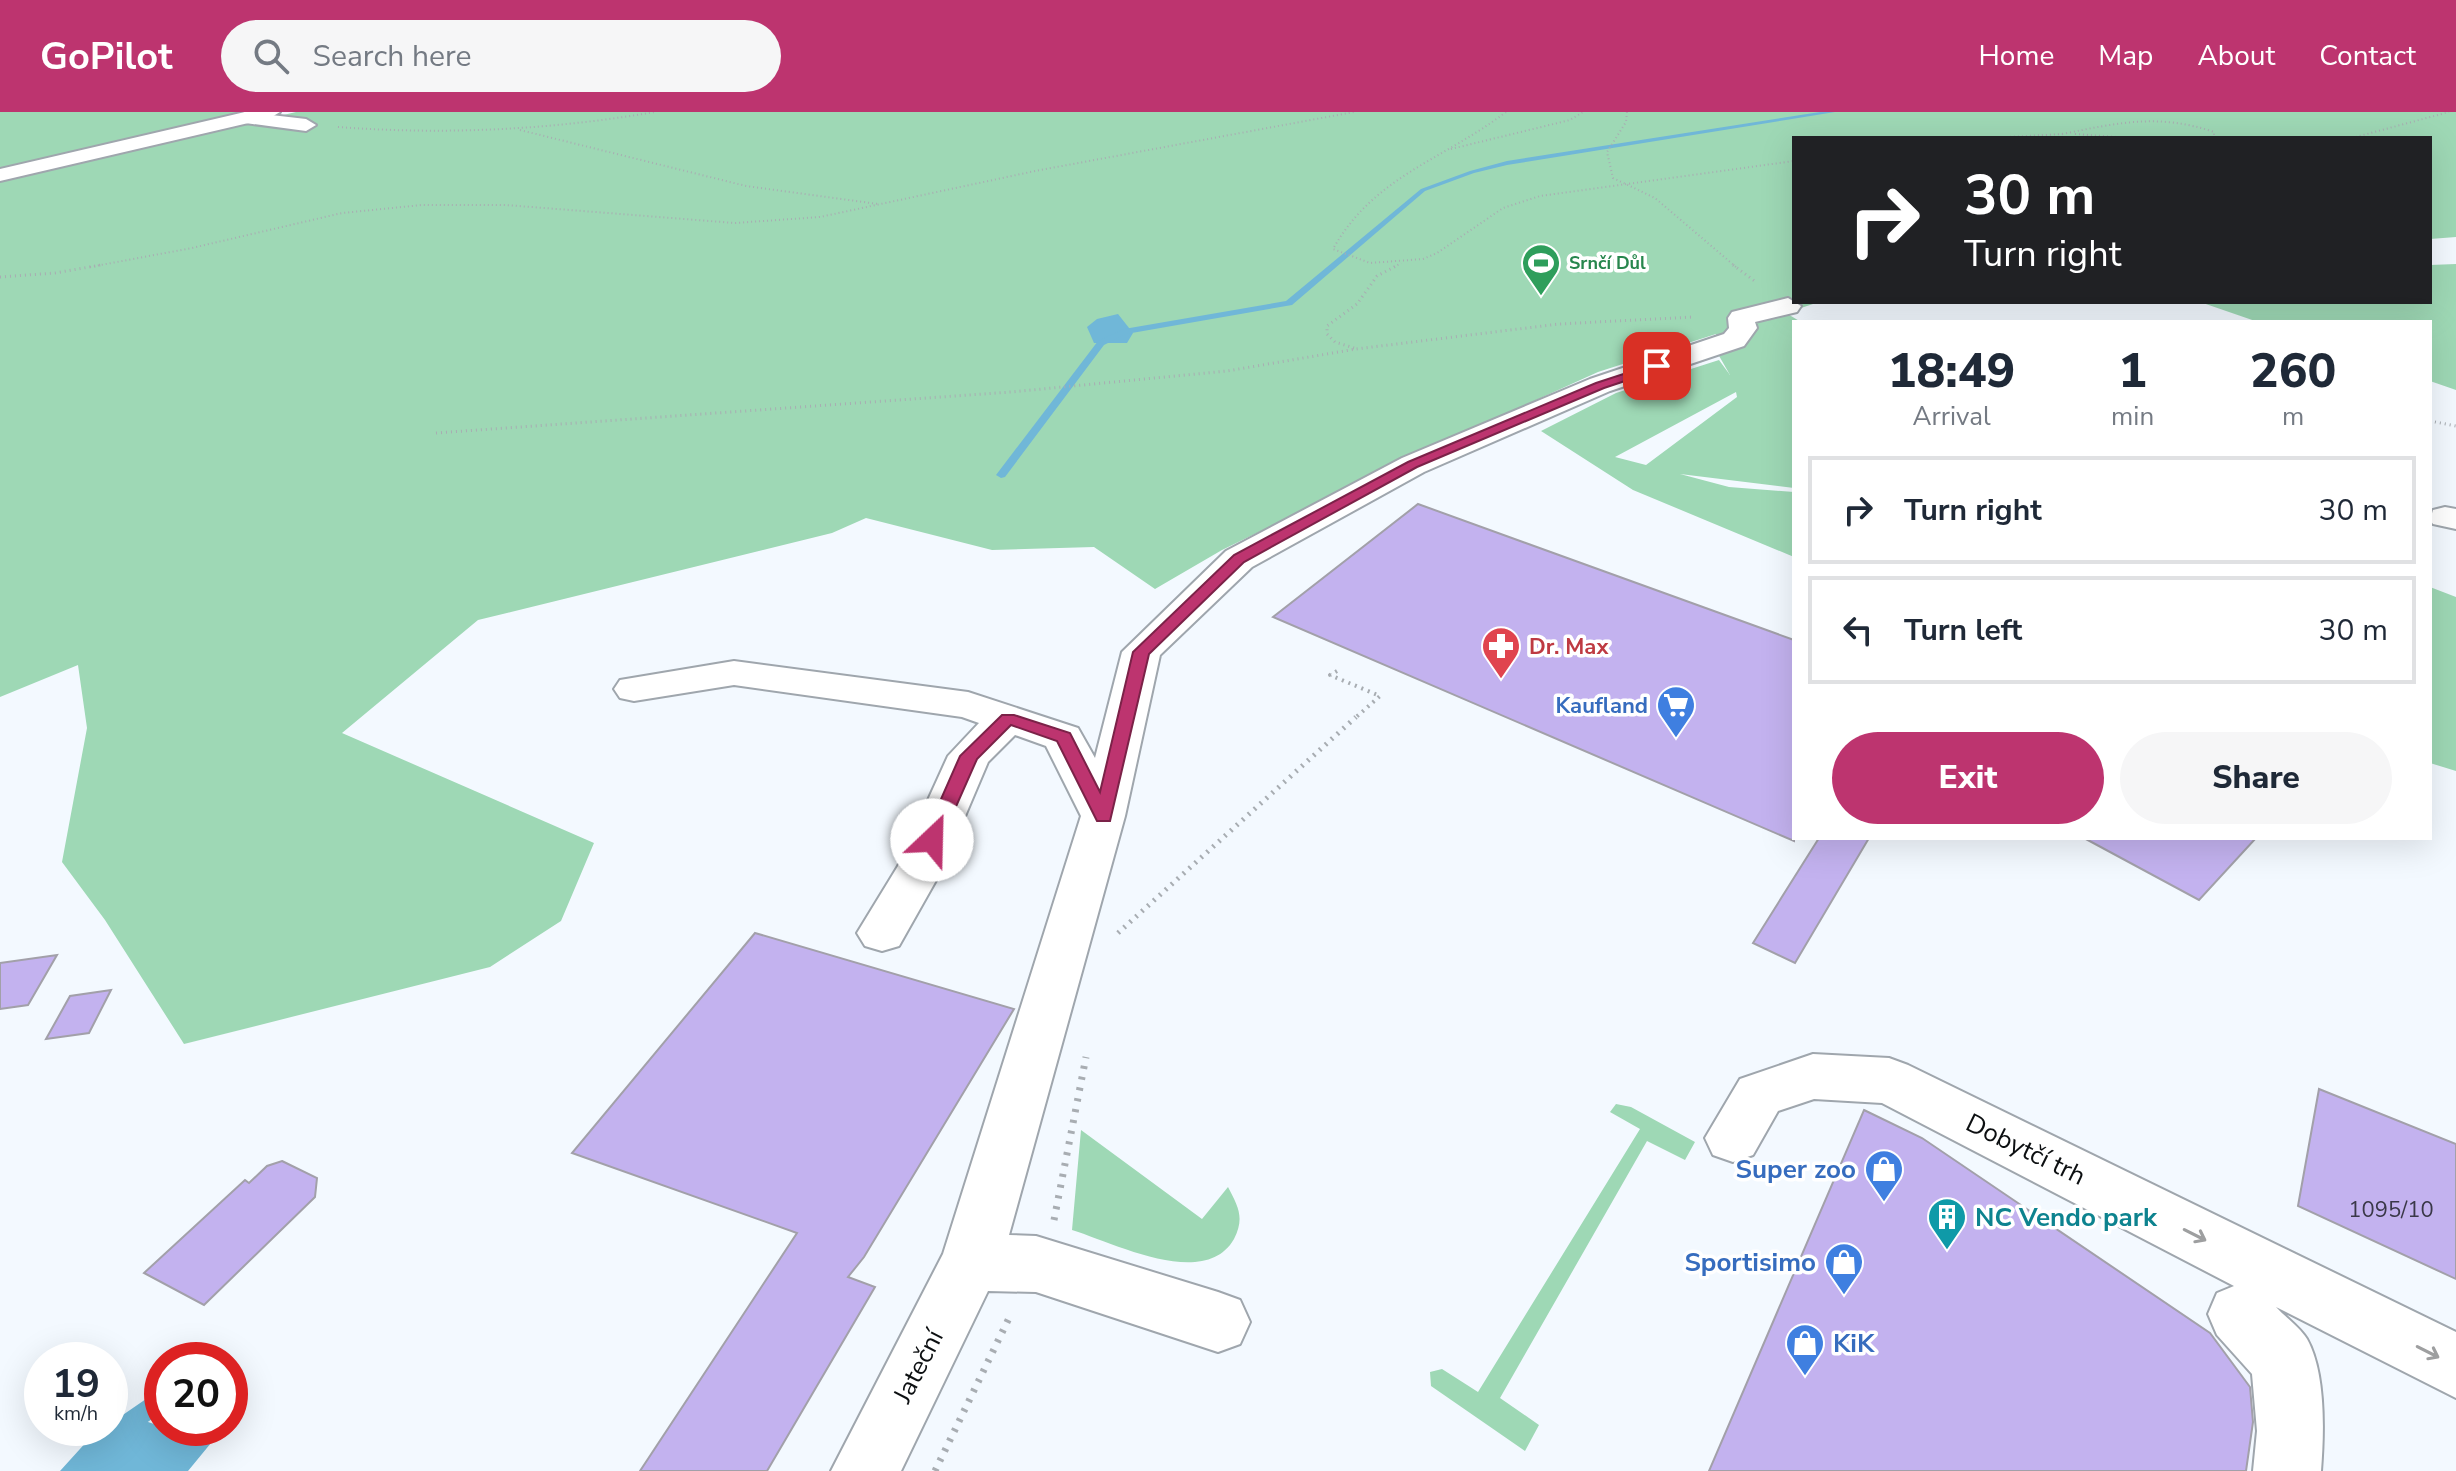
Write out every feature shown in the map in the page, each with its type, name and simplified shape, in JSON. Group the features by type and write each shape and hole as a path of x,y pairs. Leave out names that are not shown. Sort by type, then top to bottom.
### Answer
{"main road":[{"path":"0,175 270,112"},
{"path":"245,118 306,125"},
{"path":"1741,318 1788,306"},
{"name":"Jateční","path":"865,1471 971,1262 1103,816 1141,652 1239,559 1413,465 1600,385 1734,340 1743,328 1741,318"},
{"path":"634,689 734,673 968,705 1063,737 1103,816"},
{"path":"882,933 920,868 969,756 1008,718"},
{"name":"Dobytčí trh","path":"1733,1138 1759,1095 1813,1076 1889,1081 2456,1366"},
{"path":"971,1262 1036,1264 1218,1322"},
{"path":"2239,1314 2283,1360 2291,1431 2287,1471"}],"path":[{"path":"306,125 378,131 514,128 655,112"},
{"path":"0,277 55,273 192,248 342,213 422,205 506,205 735,223 820,217 1035,171 1354,112"},
{"path":"1506,112 1489,127 1391,182 1355,211 1339,232 1333,249 1370,263 1401,262 1437,253 1503,208 1554,193 1792,161"},
{"path":"1446,150 1570,120 1583,112"},
{"path":"1627,112 1619,135 1607,152 1613,178 1655,198 1701,240 1788,306"},
{"path":"2359,136 2449,112"},
{"path":"2062,134 2125,119 2154,119 2206,128 2214,132 2214,136"},
{"path":"514,128 746,186 883,204"},
{"path":"2024,136 2096,136"},
{"path":"1356,349 1335,342 1327,334 1327,326 1357,304 1377,276 1401,262"},
{"path":"436,433 1011,392 1227,371 1356,349 1559,324 1683,317 1741,318"},
{"path":"2432,421 2456,426"},
{"path":"1111,939 1380,696 1330,675 1337,671"},
{"path":"935,1471 1053,1227 1089,1043"}],"green space":[{"path":"0,112 244,112 0,168"},
{"path":"296,112 2456,112 2456,237 2432,239 2432,136 1792,136 1792,304 1813,304 1786,313 1798,320 1792,320 1792,488 1680,474 1729,487 1792,492 1792,556 1633,490 1541,431 1616,393 1719,360 1730,375 1714,347 1716,334 1598,372 1432,447 1222,550 1155,589 1094,547 992,550 866,518 832,533 478,620 342,733 594,843 561,921 490,967 184,1044 105,920 62,862 87,728 78,665 0,697 0,182","holes":["1736,392 1737,397 1646,465 1615,457"]},
{"path":"2456,264 2456,390 2432,382 2432,320 2252,320 2206,304 2432,304 2432,265"},
{"path":"2432,588 2456,597 2456,771 2432,764"},
{"path":"1616,1104 1631,1107 1695,1142 1685,1160 1647,1141 1500,1398 1539,1425 1525,1451 1431,1386 1430,1372 1442,1369 1478,1392 1640,1129 1610,1112"},
{"path":"1081,1130 1202,1219 1228,1187 1239,1212 1234,1239 1220,1254 1202,1261 1181,1262 1134,1252 1072,1230"}],"water":[{"path":"1118,314 1133,333 1127,343 1094,343 1087,327 1097,319"},
{"path":"128,1415 144,1421 144,1446 209,1446 188,1471 60,1471 83,1446 128,1446"}],"building":[{"name":"Kaufland","path":"1418,504 1792,639 1794,841 1273,617"},
{"path":"1818,840 1868,840 1795,963 1753,943"},
{"path":"2088,840 2254,840 2199,900"},
{"path":"755,933 1014,1009 864,1257 848,1277 875,1287 767,1471 640,1471 797,1233 572,1153"},
{"path":"57,955 28,1005 0,1009 0,963"},
{"path":"111,990 89,1033 46,1039 70,996"},
{"path":"2319,1089 2456,1144 2456,1279 2298,1206"},
{"name":"NC Vendo park","path":"1864,1110 1922,1138 2210,1333 2250,1387 2253,1422 2246,1471 1709,1471"},
{"path":"282,1161 317,1178 315,1197 204,1305 144,1273 245,1180 249,1183 267,1166"}],"waterway":[{"path":"1001,475 1101,343 1124,332 1289,303 1423,190 1507,163 1832,112"},
{"path":"128,1424 144,1412"}],"place":[{"name":"Srnčí Důl","path":"1541,297"},
{"name":"Dr. Max","path":"1501,680"},
{"name":"Kaufland","path":"1676,739"},
{"name":"Super zoo","path":"1884,1203"},
{"name":"NC Vendo park","path":"1947,1251"},
{"name":"Sportisimo","path":"1844,1296"},
{"name":"KiK","path":"1805,1377"}],"route":[{"path":"932,840 969,756 1008,718 1063,737 1103,816 1141,652 1239,559 1413,465 1600,385 1657,366"}]}
